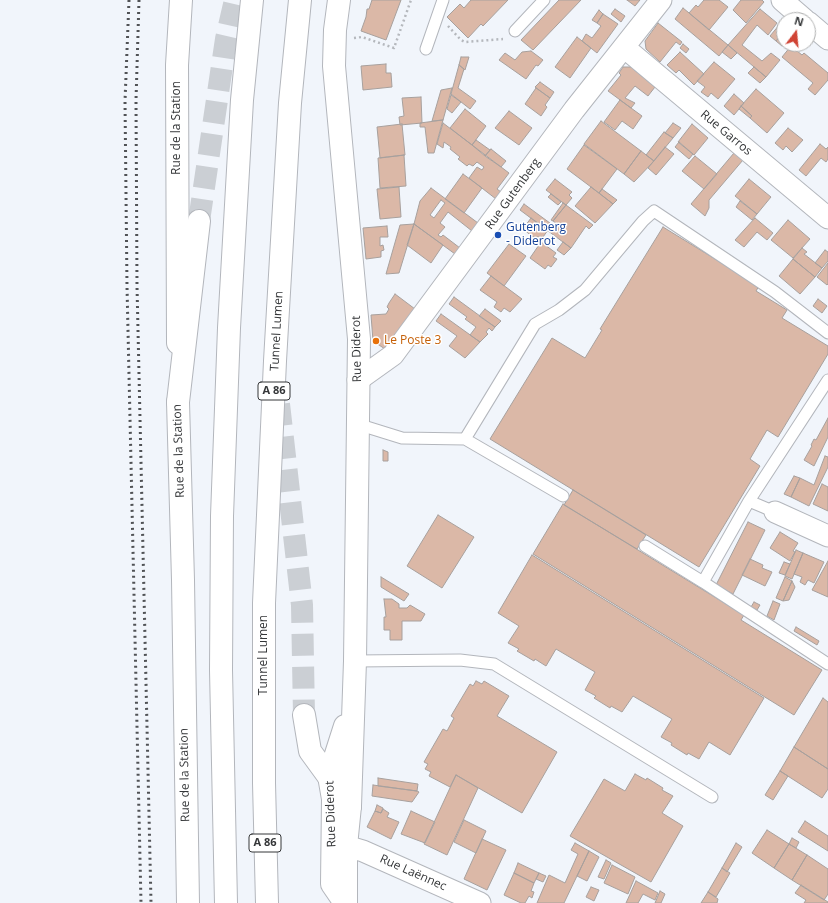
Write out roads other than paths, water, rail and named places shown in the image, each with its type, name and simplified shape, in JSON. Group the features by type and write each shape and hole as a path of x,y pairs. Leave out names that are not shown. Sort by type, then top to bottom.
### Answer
{"main road":[{"name":"Rue de la Station","path":"181,0 177,96 178,402 183,580 188,903"},
{"path":"226,903 221,670 222,516 229,328 242,100 252,0"},
{"name":"Tunnel Lumen","path":"266,903 264,783 264,602 273,400 290,102 300,0"},
{"name":"Rue Diderot","path":"339,0 334,66 359,339 355,662 350,806 346,846 346,903"},
{"path":"178,402 200,221"},
{"name":"Rue Diderot","path":"346,903 332,884 333,799 329,776 354,700"},
{"path":"304,715 310,751 350,806"}],"street":[{"name":"Rue Gutenberg","path":"358,380 394,355 574,110 661,0"},
{"path":"782,0 796,12"},
{"path":"816,29 828,39"},
{"name":"Rue Garros","path":"624,48 828,218"},
{"path":"775,512 828,536"},
{"name":"Rue Laënnec","path":"346,846 363,851 480,903"}],"lane":[{"path":"426,49 443,0"},
{"path":"515,31 544,0"},
{"path":"465,439 535,324 559,310 585,290 643,221 654,211 775,292 828,333"},
{"path":"703,582 750,502 828,380"},
{"path":"357,424 402,438 465,439 563,496"},
{"path":"750,502 775,512"},
{"path":"645,546 828,664"},
{"path":"355,662 460,660 494,664 712,797"}],"tunnel":[{"path":"199,221 226,39 235,0"},
{"path":"279,404 302,605 304,715"}],"railway":[{"path":"129,0 125,101 127,286 141,903"},
{"path":"139,0 136,100 137,286 151,903"}],"place":[{"name":"Gutenberg - Diderot","path":"498,235"},
{"name":"Le Poste 3","path":"376,341"}]}
